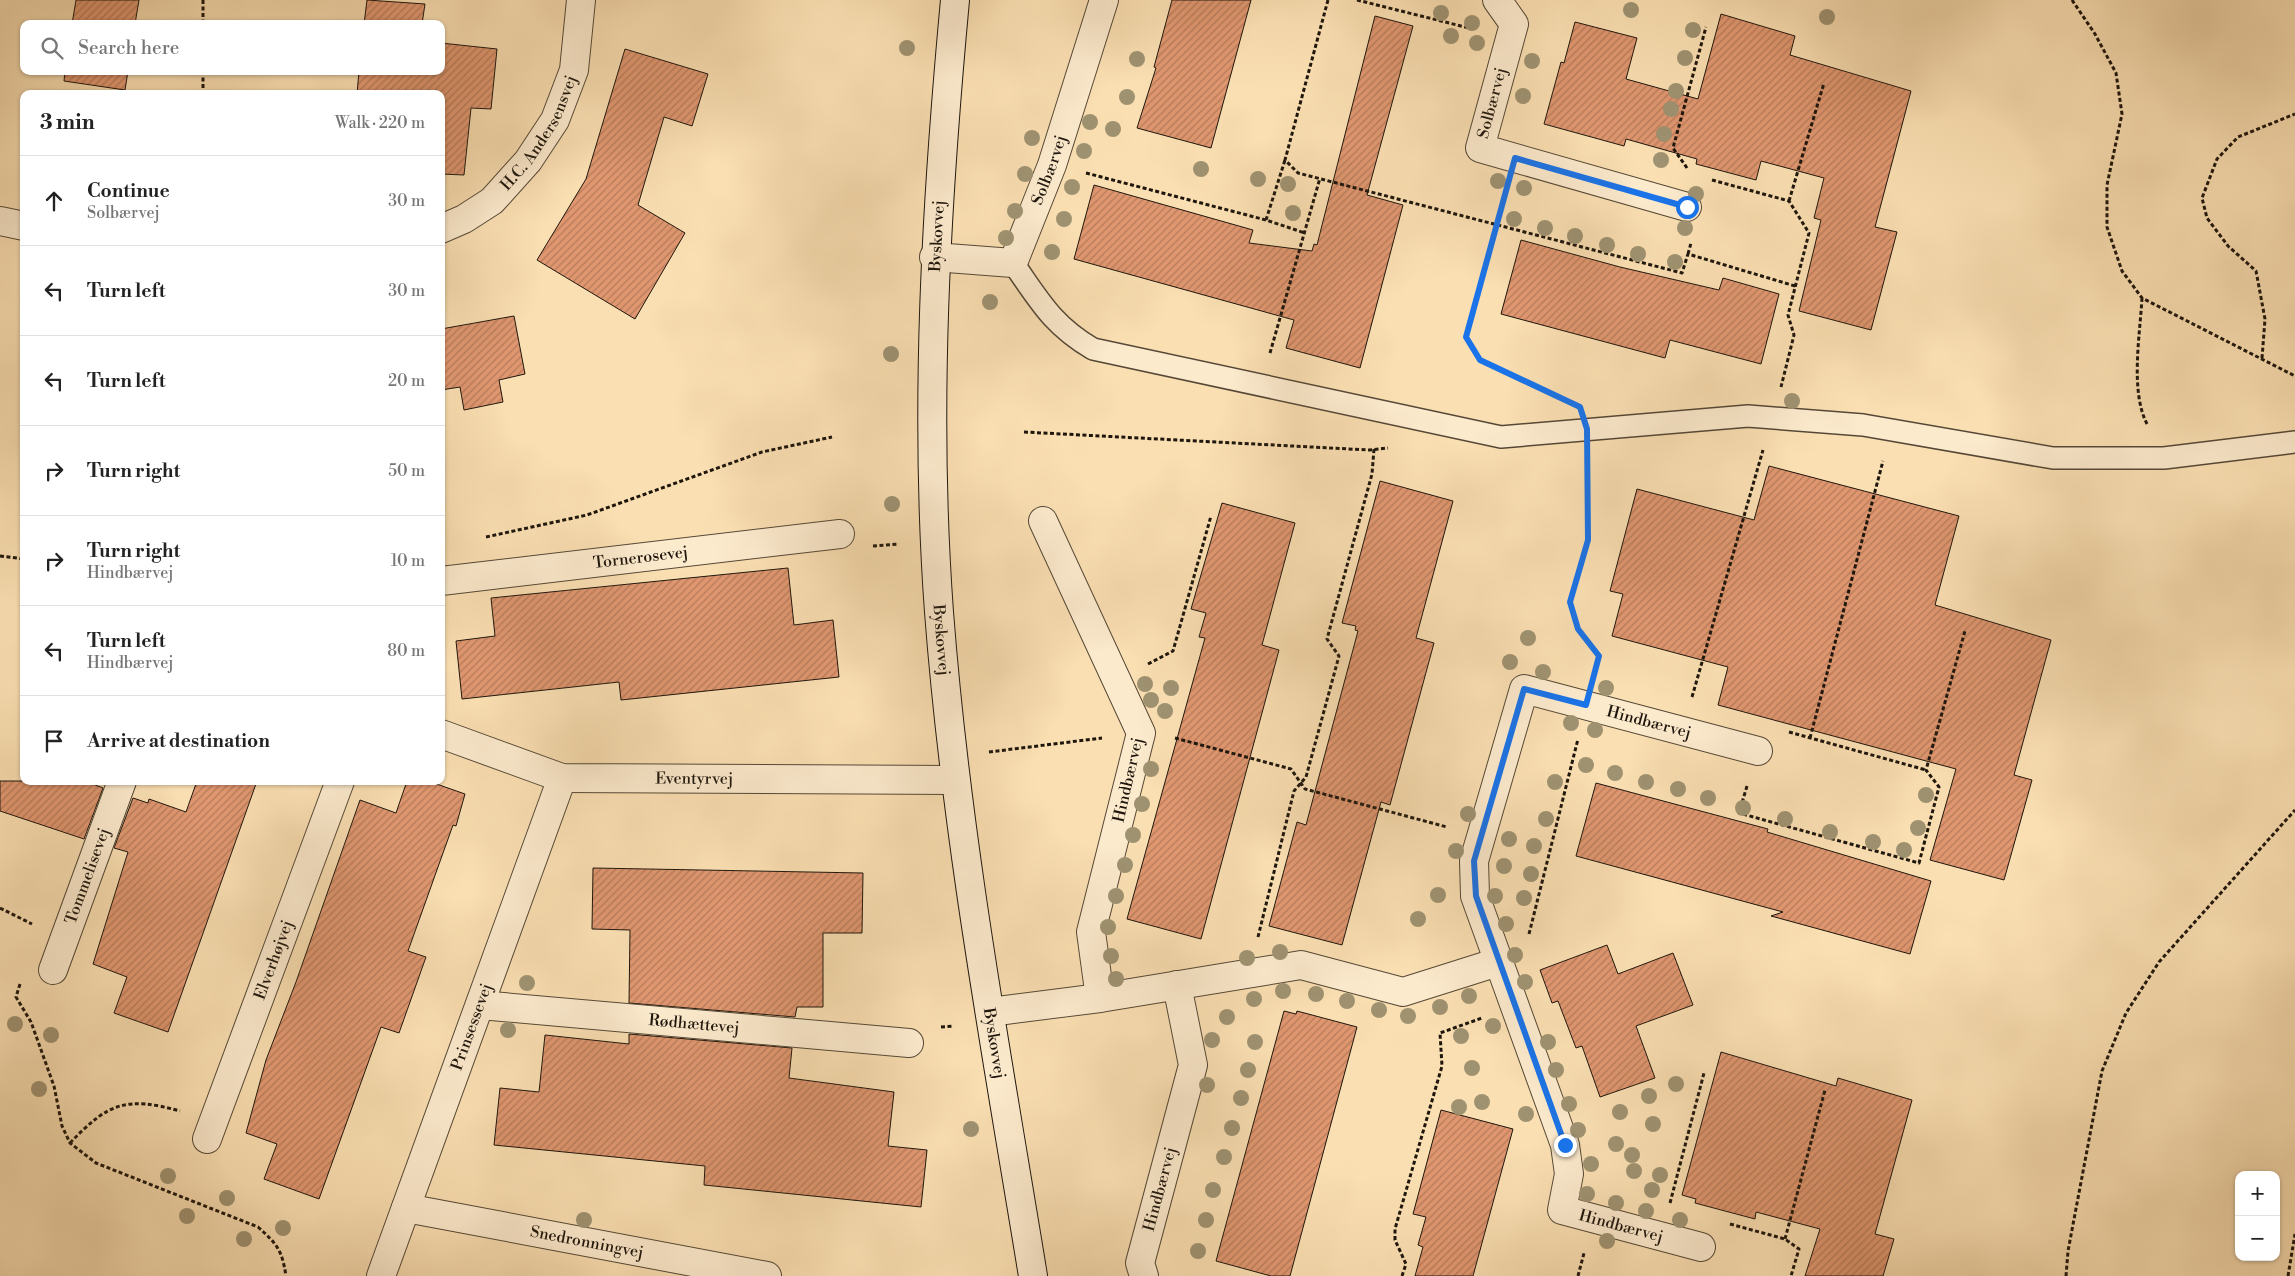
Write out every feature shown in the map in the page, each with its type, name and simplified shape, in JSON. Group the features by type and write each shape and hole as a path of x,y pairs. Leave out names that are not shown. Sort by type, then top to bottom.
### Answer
{"street":[{"name":"H.C. Andersensvej","path":"445,227 464,219 492,202 528,161 555,120 574,70 581,0"},
{"name":"Byskovvej","path":"954,0 934,257 931,431 939,612 954,768 991,1017 1033,1276"},
{"name":"Solbærvej","path":"1013,263 1052,165 1104,0"},
{"name":"Solbærvej","path":"1497,0 1514,24 1480,148 1687,207"},
{"path":"0,221 20,225"},
{"path":"934,257 1013,263"},
{"name":"Hindbærvej","path":"1043,521 1141,733 1091,932 1100,998"},
{"name":"Tornerosevej","path":"445,581 840,534"},
{"name":"Hindbærvej","path":"1701,1247 1562,1210 1569,1174 1565,1145 1476,896 1474,861 1524,689 1758,752"},
{"name":"Eventyrvej","path":"445,735 562,778 954,768"},
{"name":"Prinsessevej","path":"381,1276 562,778"},
{"name":"Tommelisevej","path":"53,970 121,785"},
{"name":"Elverhøjvej","path":"210,1130 339,785"},
{"path":"991,1017 1301,965 1403,992 1498,962"},
{"name":"Hindbærvej","path":"1144,1276 1140,1263 1193,1065 1177,985"},
{"name":"Rødhættevej","path":"480,1005 908,1042"},
{"name":"Snedronningvej","path":"406,1208 766,1276"}],"lane":[{"path":"1013,263 1055,322 1072,337 1093,349 1501,437 1748,416 1863,424 2054,458 2164,458 2295,442"}],"path":[{"path":"203,0 203,20"},
{"path":"1266,220 1285,160 1328,0"},
{"path":"1357,0 1510,38"},
{"path":"2072,0 2095,34 2116,73 2122,114 2107,185 2107,227 2122,271 2142,298 2295,376"},
{"path":"1692,175 1673,148 1706,27"},
{"path":"203,75 203,90"},
{"path":"1789,201 1824,82"},
{"path":"2262,358 2265,319 2256,271 2228,246 2206,218 2202,198 2217,159 2238,137 2295,114"},
{"path":"1515,158 1466,337 1480,360 1580,407 1587,429 1588,540 1570,602 1578,629 1599,656 1528,937"},
{"path":"1285,160 1298,173 1682,273 1688,254 1795,286"},
{"path":"1052,165 1266,220 1305,233"},
{"path":"1261,385 1320,178"},
{"path":"1682,731 1794,335 1788,315 1809,233 1789,201 1710,180"},
{"path":"2142,298 2138,379 2142,415 2164,458"},
{"path":"1810,738 1892,429"},
{"path":"1024,432 1374,450 1393,448"},
{"path":"480,538 587,515 762,452 832,437"},
{"path":"1262,972 1256,943 1294,791 1302,784 1306,777 1339,656 1327,639 1372,474 1374,450"},
{"path":"1117,680 1173,651 1211,516"},
{"path":"840,534 863,547 935,541"},
{"path":"0,556 20,558"},
{"path":"1926,770 1964,631"},
{"path":"1766,726 1926,770 1939,787 1919,863 1739,813 1758,752 1766,726"},
{"path":"954,768 1141,733 1166,736 1291,769 1305,789 1482,836"},
{"path":"2066,1276 2068,1251 2102,1071 2126,1014 2159,962 2295,810"},
{"path":"0,908 38,927"},
{"path":"21,979 16,997 31,1022 54,1086 62,1126 70,1143 96,1163 258,1227 281,1250 286,1276"},
{"path":"1402,1276 1406,1264 1395,1240 1395,1229 1442,1066 1440,1033 1514,1006"},
{"path":"908,1042 922,1029 991,1017"},
{"path":"1669,1208 1704,1073"},
{"path":"1786,1239 1825,1090"},
{"path":"70,1143 88,1124 106,1110 134,1103 167,1108 210,1130"},
{"path":"1578,1276 1592,1218"},
{"path":"2288,1276 2295,1234"}],"building":[{"path":"76,0 139,0 136,20 73,20"},
{"path":"367,0 425,4 423,20 364,20"},
{"path":"1172,0 1251,0 1211,148 1137,128 1156,68 1154,67"},
{"path":"1721,14 1795,36 1790,55 1911,91 1875,227 1897,232 1871,330 1799,311 1821,220 1814,218 1824,178 1761,161 1756,180 1696,164 1697,159 1626,139 1624,146 1544,124 1561,62 1564,63 1575,22 1637,38 1626,79 1698,99"},
{"path":"1375,16 1413,26 1367,195 1403,205 1360,368 1286,348 1294,320 1074,259 1094,185 1253,230 1249,243 1312,251 1314,244 1317,245"},
{"path":"445,43 497,49 491,109 471,108 464,175 445,174 445,90 357,90 359,75 445,75"},
{"path":"625,49 708,74 692,126 664,117 638,205 685,233 635,319 537,260 586,179"},
{"path":"65,75 127,75 125,90 64,81"},
{"path":"1521,240 1620,267 1719,290 1723,278 1779,294 1761,364 1670,340 1665,358 1501,314"},
{"path":"514,316 525,374 499,380 503,402 464,410 460,387 445,389 445,328"},
{"path":"1769,466 1959,516 1935,605 2051,640 2014,775 2032,780 2004,880 1930,860 1956,769 1718,705 1728,667 1612,636 1623,594 1610,591 1637,489 1754,520"},
{"path":"1380,481 1453,501 1416,638 1434,643 1390,805 1381,802 1342,945 1269,926 1297,822 1306,825 1358,631 1355,630 1356,626 1342,623"},
{"path":"1222,503 1295,523 1262,645 1279,650 1201,939 1127,919 1205,638 1199,637 1206,613 1191,609"},
{"path":"788,568 794,625 833,620 839,677 621,700 619,682 462,699 456,641 495,636 491,598"},
{"path":"0,781 20,781 20,785 95,785 103,788 84,839 0,811"},
{"path":"1596,783 1768,829 1767,832 1931,881 1910,954 1771,916 1783,912 1576,856"},
{"path":"196,785 256,785 168,1032 114,1013 127,977 93,964 128,852 114,848 133,798 148,803 149,799 186,812"},
{"path":"406,785 439,785 465,794 456,826 453,825 408,951 426,957 399,1033 381,1027 319,1199 264,1179 277,1144 246,1133 266,1060 296,982 360,800 396,813"},
{"path":"593,868 863,873 862,933 823,933 823,1007 797,1007 795,1017 629,1003 630,930 592,929"},
{"path":"1607,945 1618,974 1673,953 1693,1005 1636,1026 1655,1078 1600,1097 1582,1046 1576,1048 1558,1001 1552,1003 1540,970"},
{"path":"1284,1011 1296,1014 1297,1011 1357,1027 1290,1276 1271,1276 1216,1261"},
{"path":"629,1034 792,1048 789,1078 894,1092 888,1146 927,1150 921,1207 704,1185 705,1166 494,1145 500,1088 539,1092 545,1035 629,1044"},
{"path":"1721,1052 1836,1086 1838,1078 1912,1100 1875,1234 1894,1239 1883,1276 1805,1276 1820,1229 1756,1212 1755,1219 1695,1203 1696,1199 1682,1195"},
{"path":"1441,1110 1513,1129 1473,1276 1415,1276 1423,1247 1418,1245 1426,1217 1413,1214"}],"route":[{"path":"1565,1145 1476,896 1474,861 1524,689 1586,705 1599,656 1578,629 1570,602 1588,540 1587,429 1580,407 1480,360 1466,337 1515,158 1687,207"}]}
